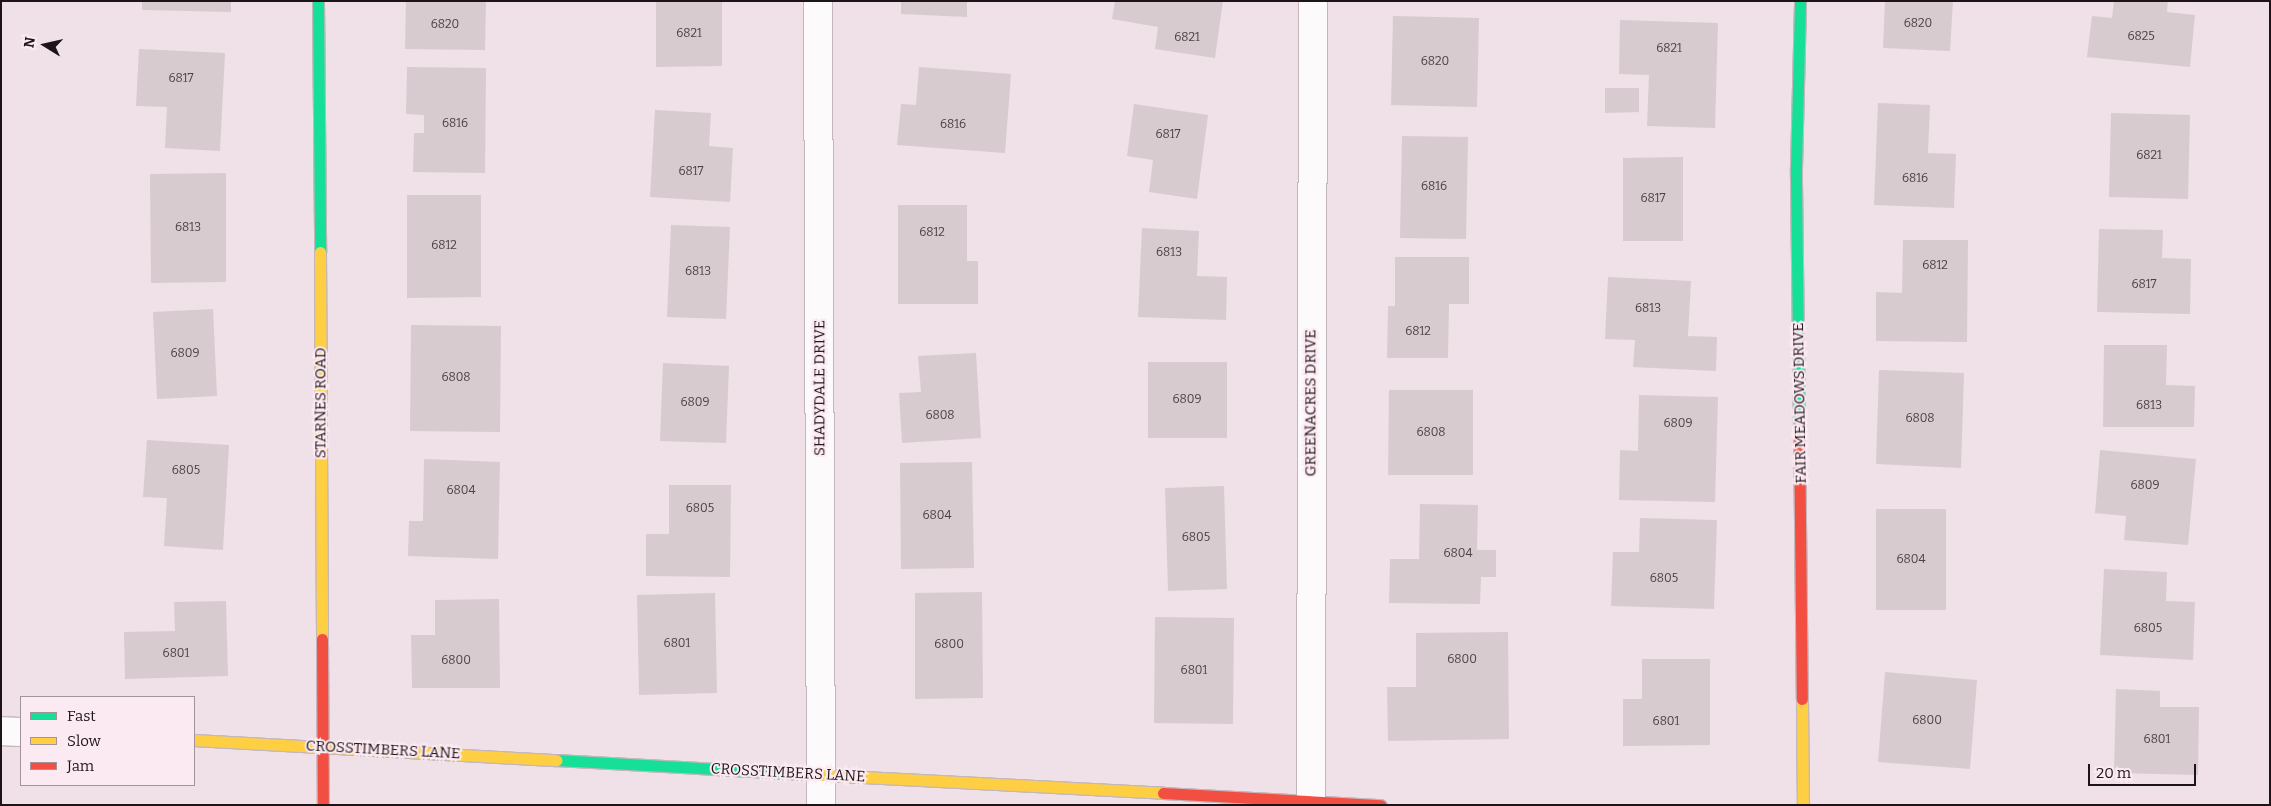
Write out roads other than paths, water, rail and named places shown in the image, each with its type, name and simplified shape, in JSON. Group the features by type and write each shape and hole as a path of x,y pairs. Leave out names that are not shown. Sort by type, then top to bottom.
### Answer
{"street":[{"name":"STARNES ROAD","path":"318,1 323,805"},
{"name":"SHADYDALE DRIVE","path":"818,1 821,805"},
{"name":"GREENACRES DRIVE","path":"1311,803 1313,1"},
{"name":"FAIR MEADOWS DRIVE","path":"1800,1 1796,168 1803,805"},
{"path":"1,731 20,732"},
{"name":"CROSSTIMBERS LANE","path":"195,740 1311,803 1382,805"}]}
